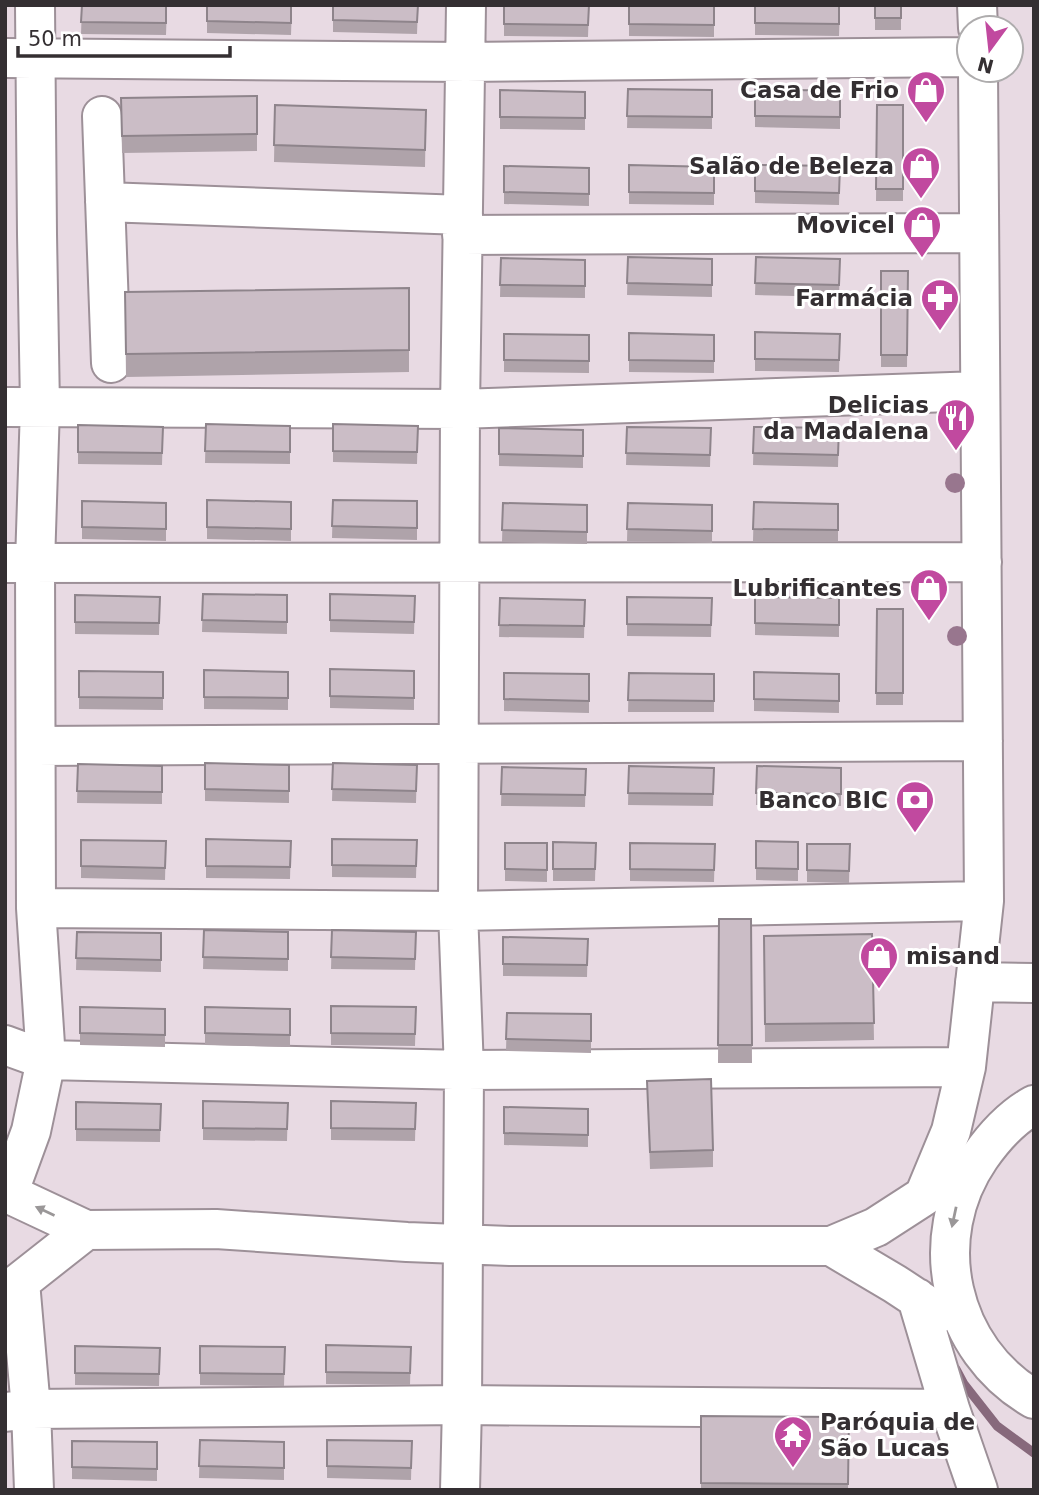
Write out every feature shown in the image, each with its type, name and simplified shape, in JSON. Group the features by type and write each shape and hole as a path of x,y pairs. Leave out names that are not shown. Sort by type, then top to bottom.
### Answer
{"street":[{"path":"35,5 20,58 23,407 20,563 36,746 36,908 46,1060 30,1131 7,1193 86,1230 216,1229 463,1245 831,1246 876,1227 924,1196 1033,1105"},
{"path":"460,1490 464,1070 458,911 460,409 466,5"},
{"path":"20,58 466,62 955,57"},
{"path":"924,1196 951,1131 966,1067 984,901 978,84"},
{"path":"102,116 111,363"},
{"path":"105,202 463,225 978,233"},
{"path":"23,407 460,409 980,391"},
{"path":"20,563 982,562"},
{"path":"36,746 983,741"},
{"path":"36,908 458,911 984,901"},
{"path":"975,982 1034,983"},
{"path":"5,1045 46,1060 464,1070 966,1067"},
{"path":"979,1349 958,1308 949,1263 953,1217 968,1174 994,1137"},
{"path":"34,1490 18,1411 13,1291 86,1230"},
{"path":"831,1246 956,1324 997,1371 1028,1400"},
{"path":"917,1298 950,1409 978,1490"},
{"path":"18,1411 462,1405 950,1409"}],"building":[{"path":"82,5 166,5 166,23 81,22"},
{"path":"207,5 291,5 291,23 207,21"},
{"path":"333,5 418,5 417,22 333,20"},
{"path":"504,5 589,5 588,25 504,24"},
{"path":"629,5 714,5 714,25 629,24"},
{"path":"755,5 839,5 839,24 755,23"},
{"path":"875,5 901,5 901,18 875,18"},
{"path":"628,89 712,90 712,117 627,116"},
{"path":"755,89 840,91 840,117 755,116"},
{"path":"500,90 585,92 585,118 500,117"},
{"path":"257,96 257,134 122,136 121,98"},
{"path":"275,105 426,110 425,150 274,145"},
{"path":"877,105 903,105 903,189 876,189"},
{"path":"629,165 714,167 714,193 629,192"},
{"path":"755,165 840,166 839,193 755,191"},
{"path":"504,166 589,168 589,194 504,192"},
{"path":"628,257 712,259 712,285 627,283"},
{"path":"756,257 840,259 839,285 755,283"},
{"path":"501,258 585,260 585,286 500,285"},
{"path":"881,271 908,271 907,355 881,355"},
{"path":"409,288 409,350 126,354 125,292"},
{"path":"755,332 840,334 839,360 755,359"},
{"path":"629,333 714,335 714,361 629,360"},
{"path":"504,334 589,335 589,361 504,360"},
{"path":"206,424 290,426 290,452 205,451"},
{"path":"333,424 418,426 417,452 333,451"},
{"path":"78,425 163,427 162,453 78,452"},
{"path":"627,427 711,428 710,455 626,453"},
{"path":"754,427 839,428 838,455 753,453"},
{"path":"499,428 583,430 583,456 499,454"},
{"path":"207,500 291,502 291,529 207,527"},
{"path":"333,500 417,501 417,528 332,526"},
{"path":"82,501 166,503 166,529 82,527"},
{"path":"754,502 838,504 838,530 753,529"},
{"path":"503,503 587,505 587,532 502,530"},
{"path":"628,503 712,505 712,531 627,529"},
{"path":"203,594 287,595 287,622 202,620"},
{"path":"330,594 415,596 414,622 330,620"},
{"path":"75,595 160,597 159,623 75,622"},
{"path":"627,597 712,598 711,625 627,624"},
{"path":"755,597 839,598 839,625 755,623"},
{"path":"500,598 585,600 584,626 499,625"},
{"path":"877,609 903,609 903,693 876,693"},
{"path":"330,669 414,671 414,698 330,696"},
{"path":"204,670 288,672 288,698 204,697"},
{"path":"79,671 163,672 163,698 79,697"},
{"path":"754,672 839,674 839,701 754,699"},
{"path":"504,673 589,674 589,701 504,699"},
{"path":"629,673 714,674 714,701 628,700"},
{"path":"205,763 289,765 289,791 205,789"},
{"path":"333,763 417,765 416,791 332,789"},
{"path":"78,764 162,766 162,792 77,791"},
{"path":"629,766 714,768 713,794 628,793"},
{"path":"757,766 841,768 841,794 756,793"},
{"path":"502,767 586,769 585,795 501,794"},
{"path":"206,839 291,841 290,867 206,866"},
{"path":"332,839 417,840 416,866 332,865"},
{"path":"81,840 166,841 165,868 81,866"},
{"path":"756,841 798,842 798,869 756,868"},
{"path":"553,842 596,843 595,869 553,869"},
{"path":"505,843 547,843 547,870 505,869"},
{"path":"630,843 715,844 714,870 630,869"},
{"path":"807,844 850,844 849,871 807,870"},
{"path":"719,919 751,919 752,1045 718,1045"},
{"path":"204,930 288,932 288,959 203,957"},
{"path":"332,930 416,932 415,959 331,957"},
{"path":"77,932 161,933 161,960 76,958"},
{"path":"872,934 874,1023 765,1024 764,936"},
{"path":"503,937 588,939 587,965 503,964"},
{"path":"331,1006 416,1007 415,1034 331,1033"},
{"path":"80,1007 165,1009 165,1035 80,1033"},
{"path":"205,1007 290,1009 290,1035 205,1033"},
{"path":"507,1013 591,1014 591,1041 506,1039"},
{"path":"711,1079 713,1150 650,1152 647,1081"},
{"path":"203,1101 288,1103 287,1129 203,1128"},
{"path":"331,1101 416,1103 415,1129 331,1128"},
{"path":"76,1102 161,1104 160,1130 76,1129"},
{"path":"504,1107 588,1109 588,1135 504,1133"},
{"path":"326,1345 411,1347 410,1373 326,1372"},
{"path":"75,1346 160,1348 159,1374 75,1373"},
{"path":"200,1346 285,1347 284,1374 200,1373"},
{"path":"701,1416 849,1417 848,1484 701,1483"},
{"path":"200,1440 284,1442 284,1468 199,1466"},
{"path":"327,1440 412,1441 411,1468 327,1466"},
{"path":"72,1441 157,1442 157,1469 72,1467"}],"waterway":[{"path":"956,1369 964,1384 997,1426 1034,1453"}],"place":[{"name":"Casa de Frio","path":"926,124"},
{"name":"Salão de Beleza","path":"921,200"},
{"name":"Movicel","path":"922,259"},
{"name":"Farmácia","path":"940,332"},
{"name":"Delicias da Madalena","path":"956,452"},
{"name":"Lubrificantes","path":"929,622"},
{"name":"Banco BIC","path":"915,834"},
{"name":"misand","path":"879,990"},
{"name":"Paróquia de São Lucas","path":"793,1469"}]}
